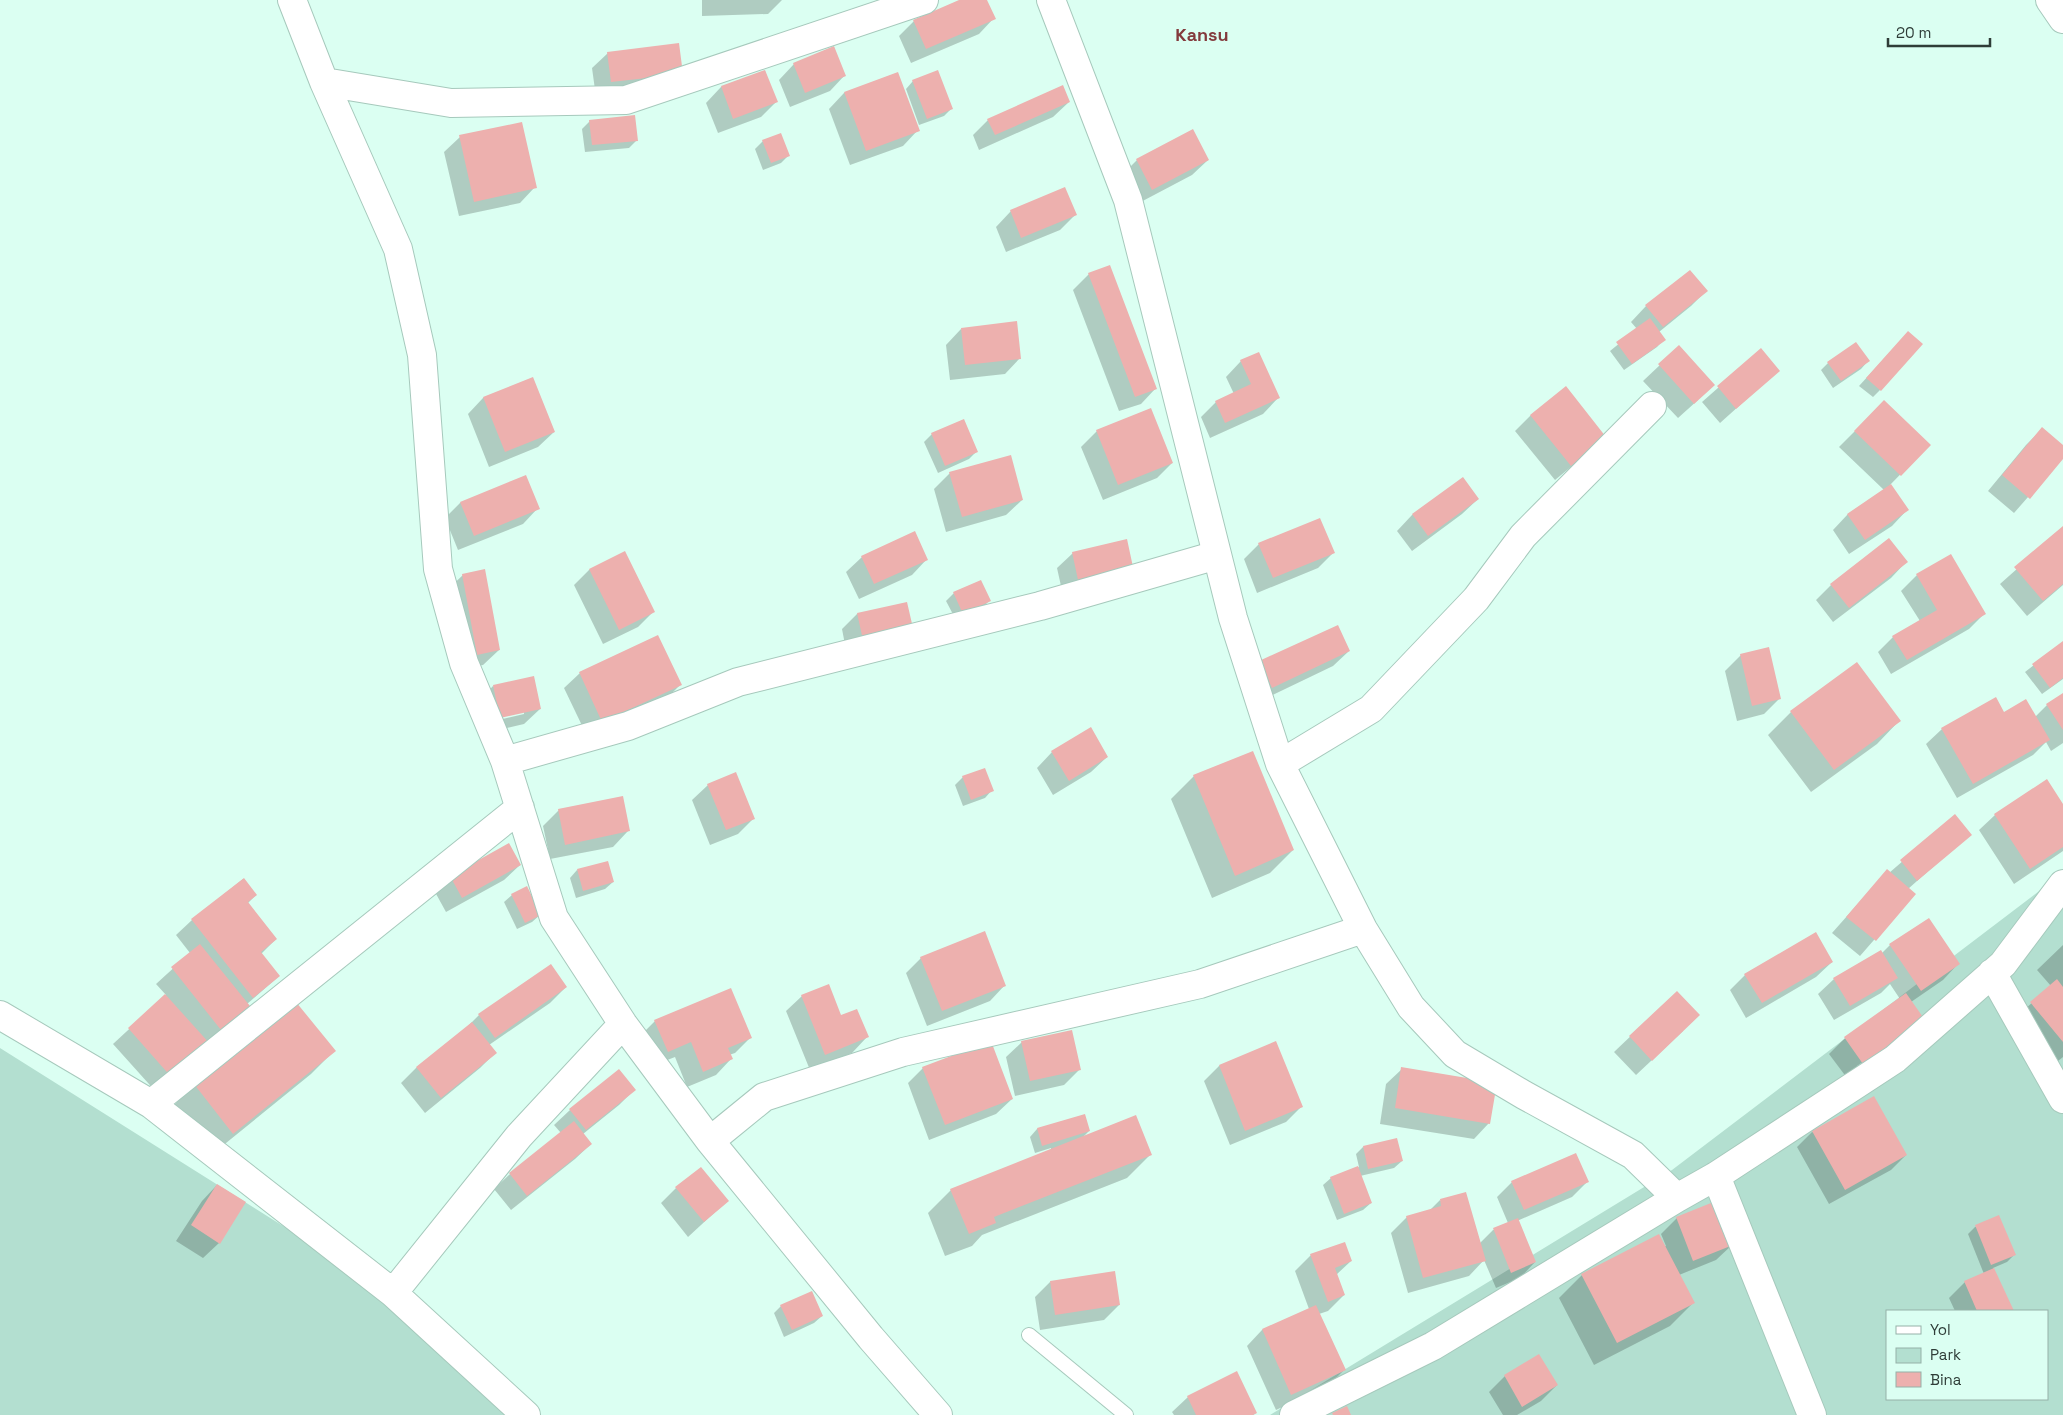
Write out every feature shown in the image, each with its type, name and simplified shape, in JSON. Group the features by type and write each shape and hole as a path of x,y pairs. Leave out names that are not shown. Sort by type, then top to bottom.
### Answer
{"street":[{"path":"292,0 324,82 398,249 422,355 438,569 464,663 505,761 554,918 623,1024 710,1141 865,1331 938,1415"},
{"path":"324,82 451,103 626,100 891,6 924,0"},
{"path":"1051,0 1128,200 1232,618 1280,764 1363,929 1411,1007 1455,1054 1524,1095 1633,1155 1676,1198"},
{"path":"2050,0 2063,19"},
{"path":"1280,764 1371,710 1476,599 1523,536 1652,406"},
{"path":"505,761 628,726 738,682 1040,606 1217,555"},
{"path":"151,1104 520,808"},
{"path":"1294,1415 1433,1346 1676,1198 1716,1176 1895,1059 2003,964 2063,884"},
{"path":"710,1141 764,1097 893,1055 1200,984 1363,929"},
{"path":"1992,973 2063,1099"},
{"path":"0,1015 151,1104 393,1293 526,1415"},
{"path":"393,1293 519,1136 623,1024"},
{"path":"1716,1176 1812,1415"}],"lane":[{"path":"1029,1335 1126,1415"}],"green space":[{"path":"2063,873 2063,1415 1270,1415 1672,1170"},
{"path":"0,1048 450,1331 521,1415 0,1415"}],"building":[{"path":"959,0 987,0 996,19 926,49 913,20"},
{"path":"679,43 683,74 611,82 607,52"},
{"path":"834,46 846,76 805,93 793,63"},
{"path":"765,70 778,102 733,119 721,86"},
{"path":"938,70 953,109 927,119 912,80"},
{"path":"898,72 920,131 866,151 844,92"},
{"path":"1063,85 1070,102 995,135 987,119"},
{"path":"635,115 638,141 592,145 589,120"},
{"path":"522,122 537,188 474,202 459,135"},
{"path":"1193,129 1209,160 1152,190 1136,159"},
{"path":"781,133 790,156 771,163 762,140"},
{"path":"1065,187 1077,215 1021,238 1010,210"},
{"path":"1110,265 1157,389 1135,397 1088,273"},
{"path":"1690,270 1708,291 1663,327 1645,305"},
{"path":"1650,318 1666,340 1632,364 1616,342"},
{"path":"1017,321 1021,359 965,365 961,328"},
{"path":"1908,331 1923,344 1881,391 1866,378"},
{"path":"1856,342 1870,361 1841,381 1827,362"},
{"path":"1679,345 1715,385 1694,404 1658,364"},
{"path":"1761,348 1780,371 1736,409 1717,386"},
{"path":"1259,352 1280,398 1225,423 1215,401 1251,384 1240,360"},
{"path":"533,377 555,432 505,452 483,397"},
{"path":"1566,386 1606,437 1571,466 1530,415"},
{"path":"1884,400 1931,445 1901,476 1854,431"},
{"path":"1151,408 1173,463 1118,485 1096,430"},
{"path":"964,419 978,452 945,466 931,433"},
{"path":"2042,427 2063,445 2063,459 2030,499 2002,475"},
{"path":"1011,455 1023,500 962,517 949,472"},
{"path":"526,475 540,509 474,536 460,502"},
{"path":"1463,477 1479,499 1428,536 1412,514"},
{"path":"1891,484 1909,510 1865,540 1847,514"},
{"path":"1320,518 1335,553 1273,578 1258,543"},
{"path":"2063,526 2063,584 2043,601 2014,567"},
{"path":"915,531 928,560 874,584 861,556"},
{"path":"1889,538 1908,562 1849,608 1830,584"},
{"path":"1127,539 1133,567 1078,580 1072,552"},
{"path":"625,551 655,612 619,630 589,569"},
{"path":"1951,554 1986,614 1907,660 1892,636 1937,610 1916,574"},
{"path":"485,569 500,650 477,655 462,574"},
{"path":"981,580 991,601 963,614 953,592"},
{"path":"907,602 913,628 863,640 857,613"},
{"path":"1338,625 1350,651 1272,688 1259,661"},
{"path":"658,635 682,685 602,722 579,672"},
{"path":"2063,641 2063,678 2050,688 2032,664"},
{"path":"1769,647 1781,699 1752,706 1740,654"},
{"path":"1857,662 1901,721 1834,770 1790,711"},
{"path":"534,676 541,709 500,718 493,685"},
{"path":"2063,693 2063,730 2046,704"},
{"path":"1996,697 2004,712 2026,699 2050,740 1973,784 1941,728"},
{"path":"1091,727 1108,757 1069,781 1051,751"},
{"path":"1253,751 1294,850 1235,876 1193,775"},
{"path":"985,768 994,791 971,800 962,776"},
{"path":"736,772 755,819 726,830 707,784"},
{"path":"2047,779 2063,804 2063,847 2030,869 1994,814"},
{"path":"623,796 630,831 565,845 558,809"},
{"path":"1955,814 1972,835 1917,881 1900,860"},
{"path":"509,843 521,865 462,898 450,876"},
{"path":"608,861 614,882 583,891 577,869"},
{"path":"1887,869 1916,894 1876,941 1846,917"},
{"path":"244,878 257,895 248,902 277,939 261,952 280,976 253,998 191,919"},
{"path":"527,886 541,915 525,923 511,894"},
{"path":"1929,918 1960,964 1921,991 1889,944"},
{"path":"985,931 1006,986 942,1011 920,957"},
{"path":"1816,932 1833,962 1762,1003 1744,974"},
{"path":"200,944 250,1006 221,1030 171,967"},
{"path":"1881,950 1898,978 1850,1006 1833,978"},
{"path":"551,964 567,987 495,1038 478,1014"},
{"path":"2057,979 2063,987 2063,1042 2030,1002"},
{"path":"829,984 841,1015 857,1009 869,1037 825,1055 801,995"},
{"path":"731,988 752,1038 728,1048 733,1059 703,1072 691,1042 668,1052 654,1020"},
{"path":"1677,991 1700,1015 1652,1061 1629,1036"},
{"path":"1906,993 1925,1020 1863,1064 1844,1037"},
{"path":"165,994 211,1045 173,1079 128,1028"},
{"path":"296,1002 336,1051 233,1134 194,1084"},
{"path":"472,1022 497,1053 441,1098 416,1067"},
{"path":"1072,1030 1081,1070 1030,1081 1021,1041"},
{"path":"991,1041 1013,1099 945,1125 922,1067"},
{"path":"1276,1041 1303,1107 1245,1131 1219,1065"},
{"path":"1401,1067 1497,1083 1490,1124 1395,1108"},
{"path":"619,1069 636,1090 586,1130 569,1109"},
{"path":"1874,1096 1907,1155 1845,1190 1812,1131"},
{"path":"1085,1114 1090,1131 1042,1146 1037,1128"},
{"path":"1136,1115 1152,1155 994,1217 996,1223 969,1234 950,1189"},
{"path":"574,1121 592,1144 527,1196 509,1173"},
{"path":"1397,1138 1403,1161 1368,1169 1363,1146"},
{"path":"1576,1153 1589,1182 1524,1210 1511,1181"},
{"path":"1358,1166 1372,1203 1344,1214 1330,1177"},
{"path":"701,1167 729,1201 704,1222 675,1187"},
{"path":"217,1184 246,1202 220,1244 191,1225"},
{"path":"1466,1192 1486,1261 1423,1278 1406,1216 1441,1206 1440,1199"},
{"path":"1716,1201 1733,1245 1693,1261 1676,1217"},
{"path":"1999,1215 2016,1255 1991,1265 1975,1225"},
{"path":"1518,1218 1536,1262 1511,1273 1493,1228"},
{"path":"1659,1234 1695,1303 1617,1343 1581,1274"},
{"path":"1345,1242 1352,1261 1335,1268 1345,1295 1328,1302 1310,1254"},
{"path":"1994,1268 2014,1310 1977,1310 1964,1281"},
{"path":"1115,1271 1120,1305 1055,1315 1050,1281"},
{"path":"812,1291 823,1316 792,1330 780,1305"},
{"path":"1316,1305 1346,1370 1291,1395 1262,1329"},
{"path":"1539,1354 1558,1385 1522,1407 1504,1375"},
{"path":"1237,1371 1257,1413 1253,1415 1196,1415 1187,1396"},
{"path":"1347,1406 1351,1415 1333,1415 1332,1413"}],"district":[{"name":"Kansu","path":"1202,35"}]}
